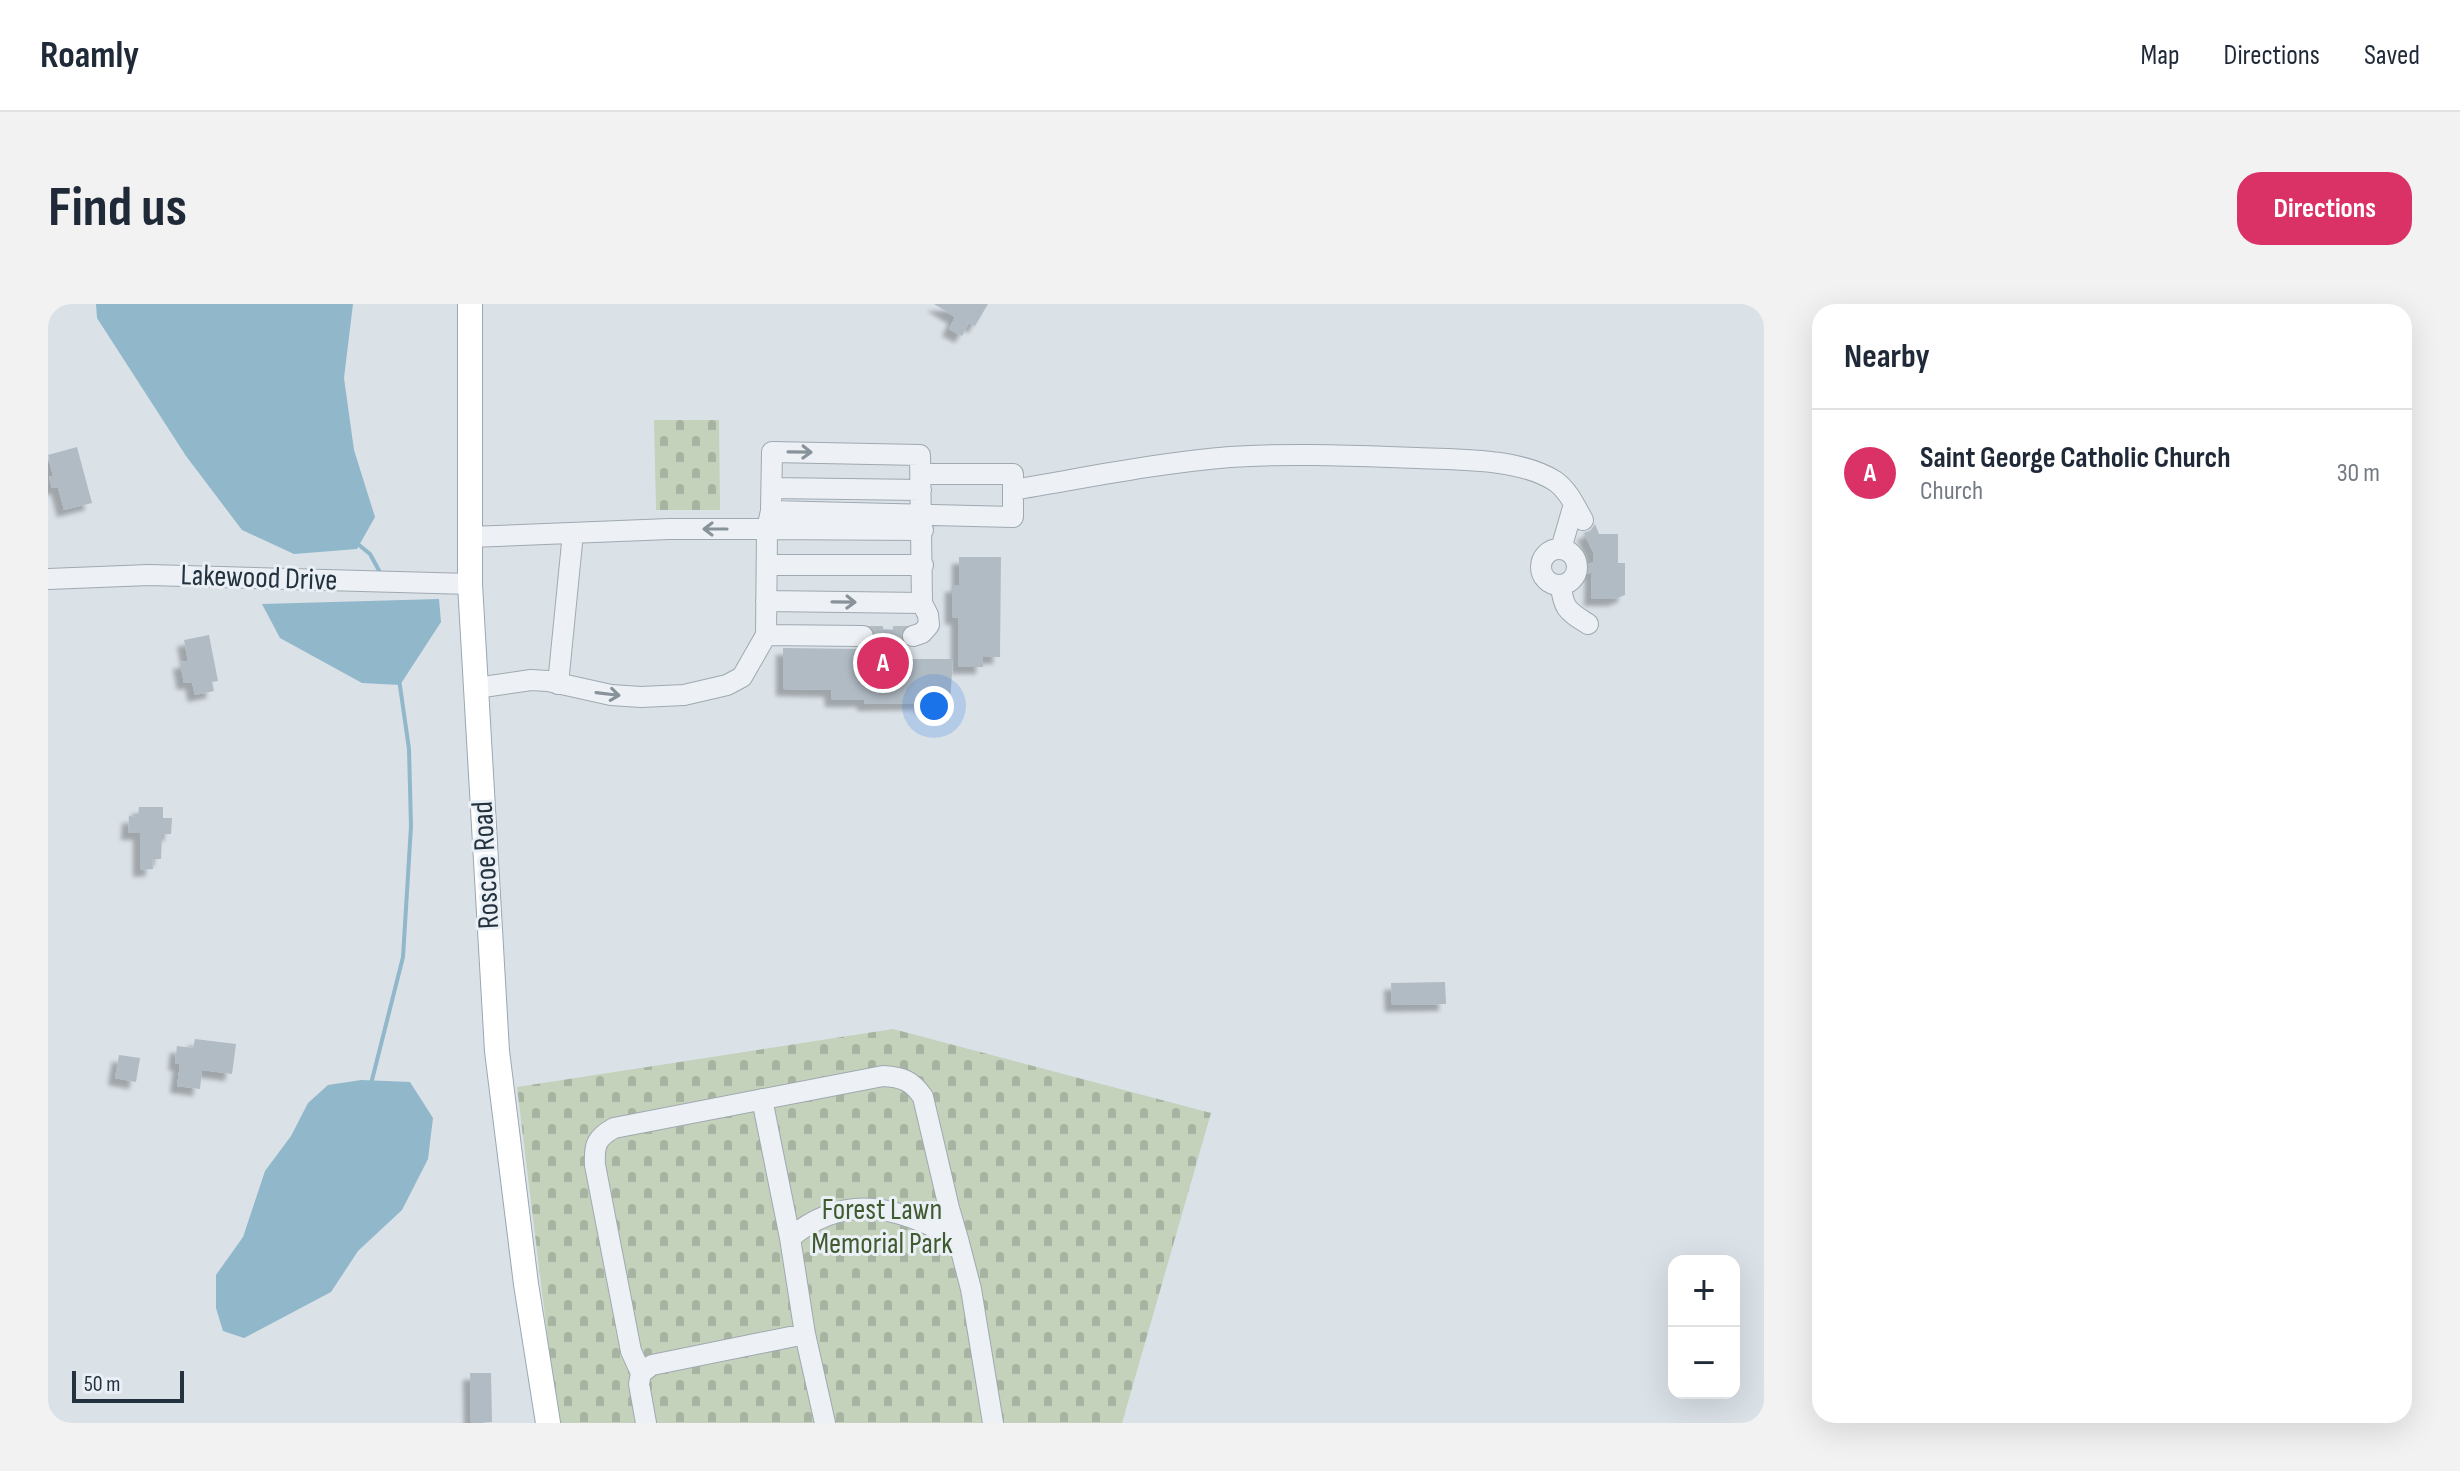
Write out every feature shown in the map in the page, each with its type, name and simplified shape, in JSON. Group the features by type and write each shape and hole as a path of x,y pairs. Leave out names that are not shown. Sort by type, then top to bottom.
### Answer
{"main road":[{"name":"Roscoe Road","path":"470,304 470,584 497,1051 526,1284 548,1423"}],"street":[{"path":"476,688 531,680 611,695 641,697 684,695 727,685 742,677 766,635 772,452 921,473"},
{"path":"1013,490 1181,462 1232,457 1391,457 1474,460 1515,467 1540,473 1557,483 1578,512 1561,549 1572,554 1577,565 1575,576 1561,585 1562,601 1568,611 1588,624"},
{"path":"470,537 669,529 769,520 922,522 1013,517 1013,474 921,473 772,488"},
{"path":"913,636 922,633 929,625 922,603 921,473"},
{"path":"558,684 573,533"},
{"path":"767,565 923,565"},
{"name":"Lakewood Drive","path":"48,579 149,575 470,584"},
{"path":"766,601 922,603"},
{"path":"766,635 863,636"},
{"path":"646,1423 639,1384 641,1373 631,1351 595,1165 594,1146 600,1135 614,1128 883,1076 900,1077 914,1084 923,1097 971,1289 993,1423"},
{"path":"762,1099 790,1238 805,1334 825,1423"},
{"path":"790,1238 809,1222 840,1210 871,1208 922,1219 958,1239"},
{"path":"641,1373 652,1365 805,1334"}],"green space":[{"path":"654,420 719,420 720,510 656,510"},
{"name":"Forest Lawn Memorial Park","path":"893,1029 1211,1113 1122,1423 558,1423 517,1087"}],"water":[{"path":"96,304 353,304 344,378 354,450 375,517 357,549 294,554 242,530 186,456 97,318"},
{"path":"439,599 441,622 400,685 362,683 280,638 262,604"},
{"path":"361,1080 410,1082 433,1118 428,1159 402,1210 358,1251 331,1292 244,1338 223,1331 216,1308 216,1275 243,1237 265,1171 291,1136 308,1103 328,1085"}],"building":[{"path":"934,304 988,304 975,326 969,323 962,336 949,329 955,317"},
{"path":"77,447 92,503 64,510 58,487 52,488 49,477 53,476 48,455"},
{"path":"1595,524 1599,534 1618,534 1618,563 1625,563 1625,595 1615,599 1591,599 1592,573 1568,574 1593,562 1593,552 1584,533"},
{"path":"959,557 1001,557 1000,657 983,657 983,667 958,667 958,618 952,617 952,585 959,585"},
{"path":"874,629 902,630 901,639 909,648 909,659 953,659 950,702 944,702 944,707 921,706 921,703 864,704 864,700 832,700 831,690 783,689 783,648 864,649 874,642"},
{"path":"209,635 218,681 212,682 214,691 195,695 192,682 184,683 180,662 188,661 184,640"},
{"path":"139,807 163,807 163,818 172,818 171,834 162,834 161,859 152,859 153,869 140,870 140,833 128,833 129,816 138,817"},
{"path":"1445,982 1446,1004 1392,1005 1391,983"},
{"path":"195,1039 236,1044 232,1074 202,1070 200,1089 177,1086 180,1064 175,1063 177,1046 193,1048"},
{"path":"119,1055 140,1058 136,1082 115,1078"},
{"path":"470,1373 491,1373 492,1422 471,1423"}],"waterway":[{"path":"359,545 370,554 382,576"},
{"path":"372,1080 403,957 411,826 409,749 399,679"}],"tunnel":[{"path":"863,636 913,636"}],"place":[{"name":"Saint George Catholic Church","path":"883,663"}]}
